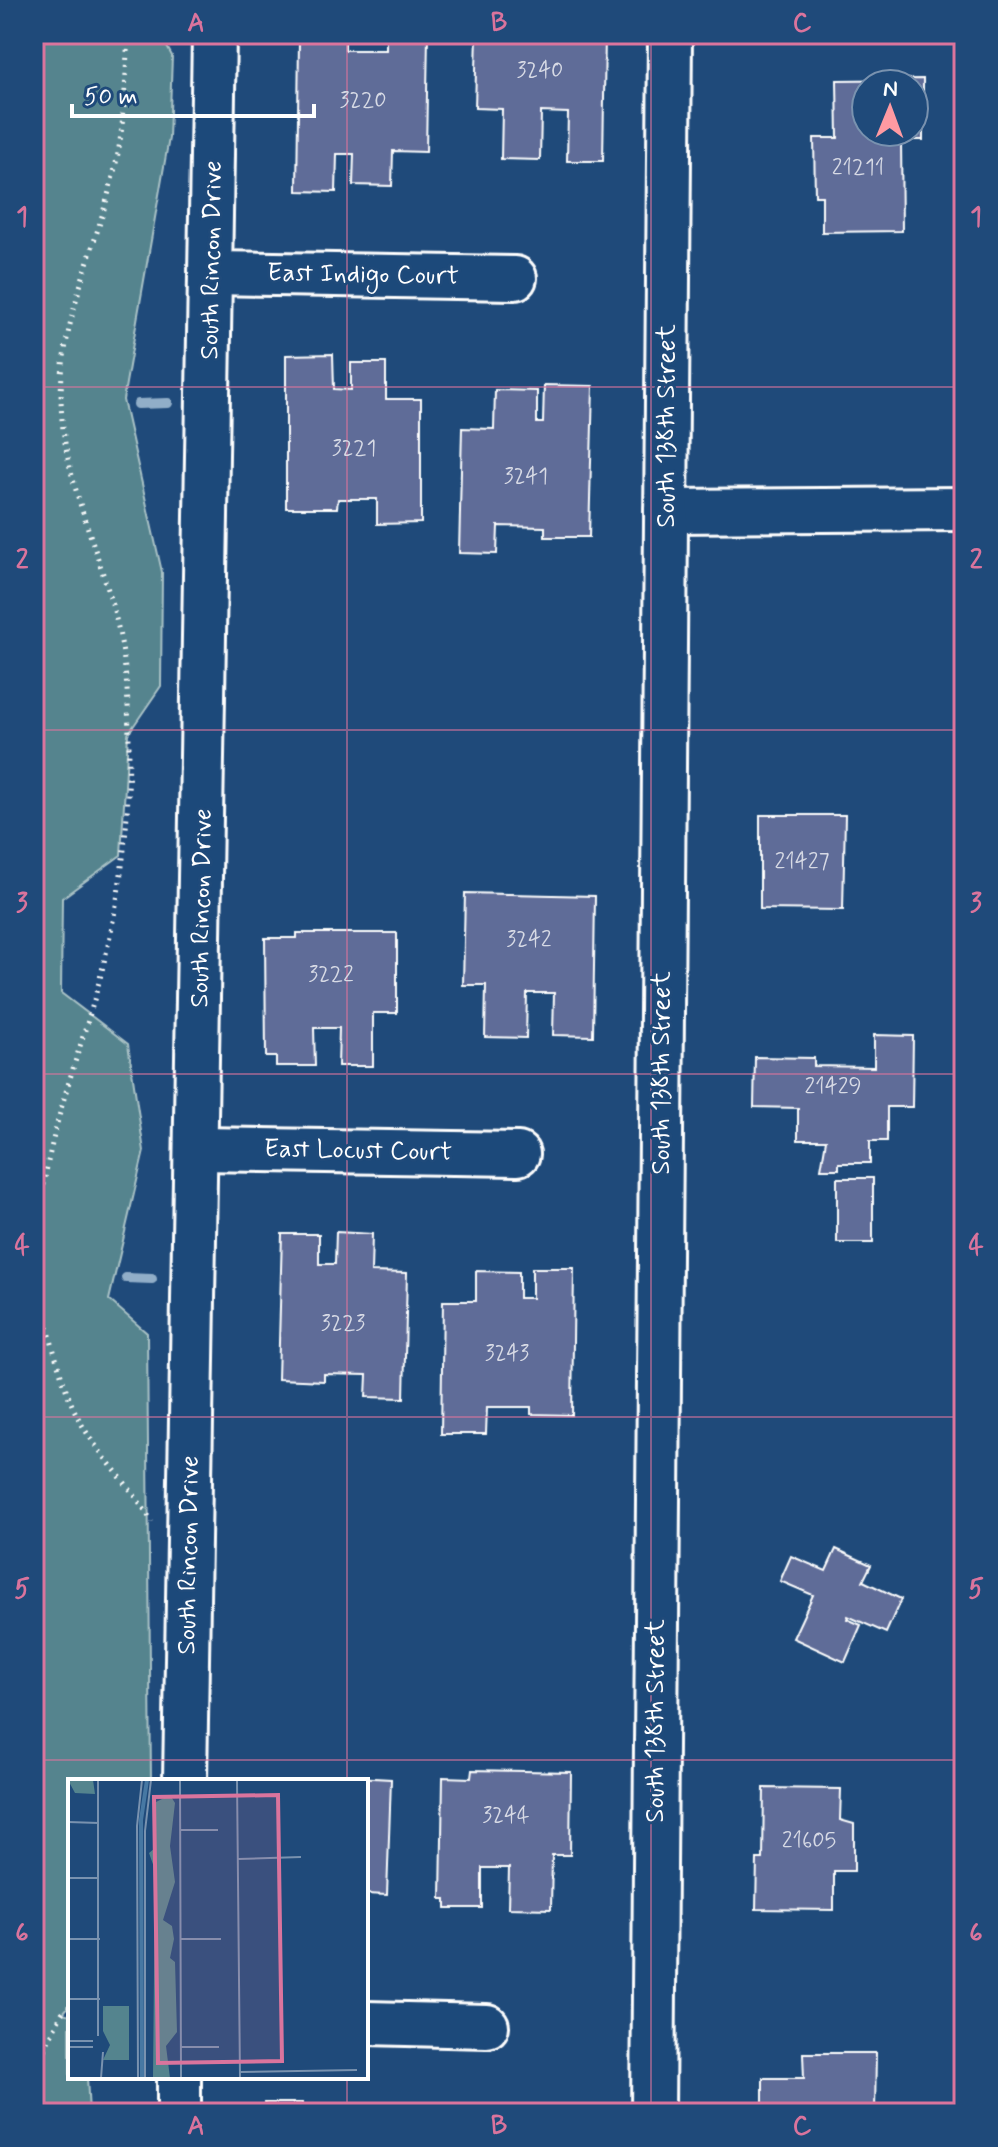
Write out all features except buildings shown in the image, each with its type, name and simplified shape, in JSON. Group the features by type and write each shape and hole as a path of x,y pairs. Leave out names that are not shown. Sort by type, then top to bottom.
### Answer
{"street":[{"name":"South Rincon Drive","path":"185,1779 198,1149 214,34"},
{"name":"South 138th Street","path":"653,2113 670,34"},
{"name":"East Indigo Court","path":"212,273 515,278"},
{"path":"666,511 964,509"},
{"name":"East Locust Court","path":"198,1149 518,1154"},
{"path":"368,2023 487,2026"},
{"path":"179,2079 179,2113"}],"path":[{"path":"128,34 124,118 114,175 73,301 62,363 63,429 118,625 127,703 128,796 109,936 48,1163 41,1205 39,1261 43,1309 70,1401 88,1439 135,1495 154,1526"},
{"path":"34,2071 62,2013 68,2008"}],"green space":[{"path":"34,34 160,34 172,56 169,138 123,400 162,572 161,686 128,734 121,855 62,898 61,993 128,1044 144,1151 109,1300 147,1333 151,1779 68,1779 68,2007 63,2013 68,2014 68,2079 87,2079 89,2113 34,2113"}],"waterway":[{"path":"138,404 168,403"},
{"path":"126,1278 152,1279"}]}
